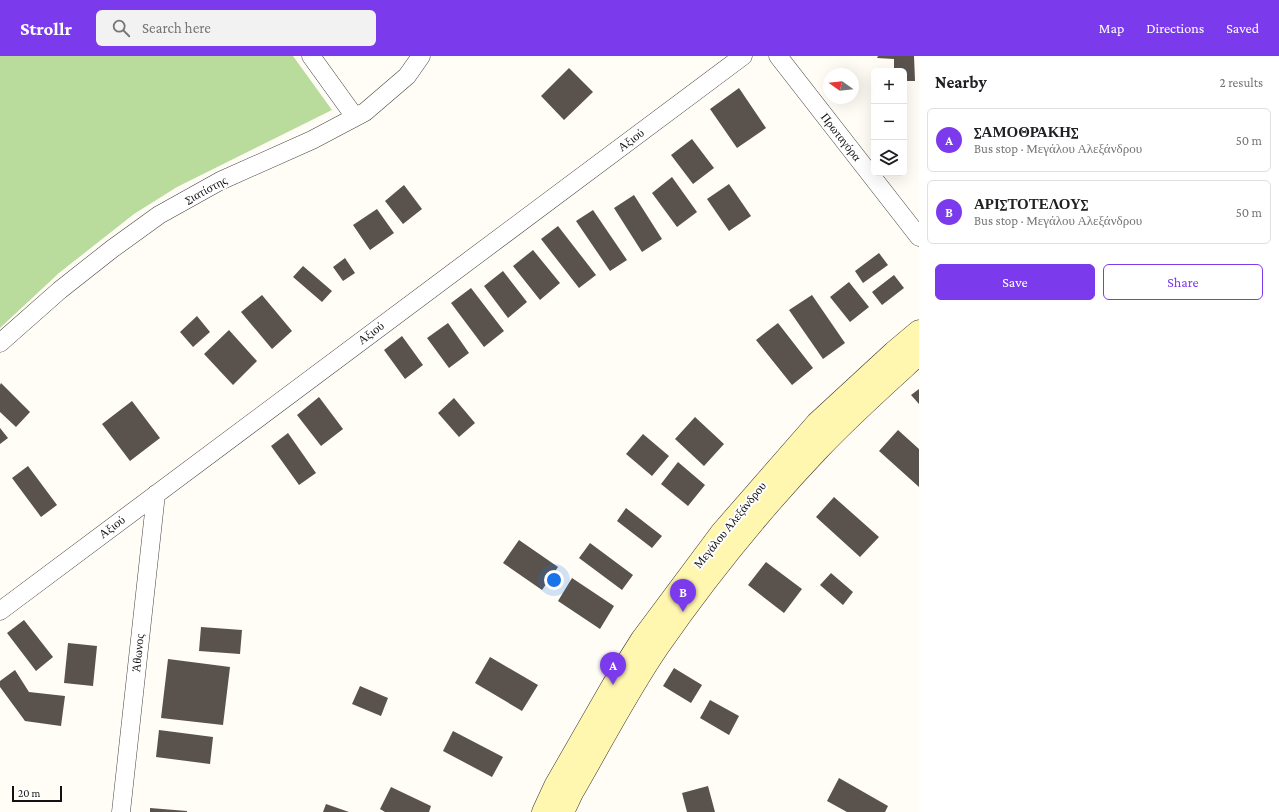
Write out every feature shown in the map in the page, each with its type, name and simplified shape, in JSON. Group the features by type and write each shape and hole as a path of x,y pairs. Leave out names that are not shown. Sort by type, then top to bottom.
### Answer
{"street":[{"path":"311,56 355,117"},
{"name":"Σιατίστης","path":"0,343 65,286 159,214 220,181 312,140 365,112 387,95 407,76 421,56"},
{"name":"Αξιού","path":"0,611 743,56"},
{"name":"Πρωταγόρα","path":"778,56 919,236"},
{"name":"Μεγάλου Αλεξάνδρου","path":"543,812 555,786 613,685 638,646 721,533 817,423 919,331"},
{"name":"Μεγάλου Αλεξάνδρου","path":"563,812 572,793 657,648 706,582 764,508 818,449 919,354"},
{"name":"Άθωνος","path":"121,812 156,494"}],"green space":[{"path":"0,56 293,56 332,110 177,187 134,214 59,273 0,328"}],"building":[{"path":"878,56 914,56 915,81 907,81 907,68 894,68 894,59 877,58"},
{"path":"569,68 593,92 564,120 541,96"},
{"path":"739,88 766,128 737,148 710,109"},
{"path":"692,139 714,168 693,184 671,155"},
{"path":"672,177 697,212 677,227 652,193"},
{"path":"729,184 751,216 729,231 707,199"},
{"path":"404,185 422,209 403,224 385,201"},
{"path":"634,195 662,239 642,252 614,208"},
{"path":"377,209 394,233 370,250 353,225"},
{"path":"593,210 627,260 610,271 576,221"},
{"path":"558,226 596,275 579,288 541,239"},
{"path":"533,250 560,283 540,300 513,266"},
{"path":"879,253 888,265 863,283 855,271"},
{"path":"345,258 355,273 343,281 333,267"},
{"path":"303,266 332,291 322,302 293,277"},
{"path":"503,271 527,302 508,318 484,286"},
{"path":"894,275 904,288 882,305 872,292"},
{"path":"849,282 869,307 850,322 830,297"},
{"path":"471,288 504,331 484,347 451,303"},
{"path":"262,295 292,331 272,349 241,312"},
{"path":"812,295 845,343 823,359 789,310"},
{"path":"197,316 210,332 193,347 180,332"},
{"path":"448,323 469,353 449,368 427,338"},
{"path":"778,323 813,368 792,385 756,340"},
{"path":"229,330 257,361 233,385 204,354"},
{"path":"402,336 423,365 405,379 384,350"},
{"path":"1,383 30,412 16,427 0,412"},
{"path":"919,389 919,404 911,395"},
{"path":"319,397 343,429 321,446 297,415"},
{"path":"454,398 475,423 459,437 438,413"},
{"path":"132,401 160,438 130,461 102,424"},
{"path":"695,417 724,444 704,466 675,439"},
{"path":"0,428 8,438 0,444"},
{"path":"898,430 919,449 919,487 879,451"},
{"path":"288,433 316,473 299,485 271,446"},
{"path":"643,434 669,456 652,476 626,454"},
{"path":"678,462 705,485 688,506 661,484"},
{"path":"28,466 57,505 41,517 12,478"},
{"path":"834,497 879,537 860,557 816,517"},
{"path":"626,508 662,536 652,548 617,521"},
{"path":"519,540 558,567 542,590 503,563"},
{"path":"590,543 633,575 622,590 579,558"},
{"path":"766,562 802,589 784,613 748,585"},
{"path":"831,573 853,592 843,605 820,585"},
{"path":"572,578 614,606 600,629 558,601"},
{"path":"24,620 53,657 36,671 7,633"},
{"path":"201,627 242,630 240,654 199,651"},
{"path":"68,643 97,646 93,686 64,683"},
{"path":"490,657 538,685 522,711 475,683"},
{"path":"168,659 230,667 223,725 161,718"},
{"path":"674,668 702,685 691,703 663,686"},
{"path":"15,670 29,692 65,696 61,726 25,721 0,687 0,681"},
{"path":"360,686 388,698 381,716 352,704"},
{"path":"710,700 739,716 729,735 700,718"},
{"path":"159,730 213,737 210,764 156,757"},
{"path":"453,731 503,757 492,777 443,751"},
{"path":"839,778 888,806 885,812 847,812 827,801"},
{"path":"708,786 715,812 687,812 682,793"},
{"path":"391,787 431,806 429,812 385,812 380,809"},
{"path":"326,804 349,812 323,812"},
{"path":"150,808 187,811 187,812 150,812"}],"place":[{"name":"ΑΡΙΣΤΟΤΕΛΟΥΣ","path":"683,612"},
{"name":"ΣΑΜΟΘΡΑΚΗΣ","path":"613,685"}]}
